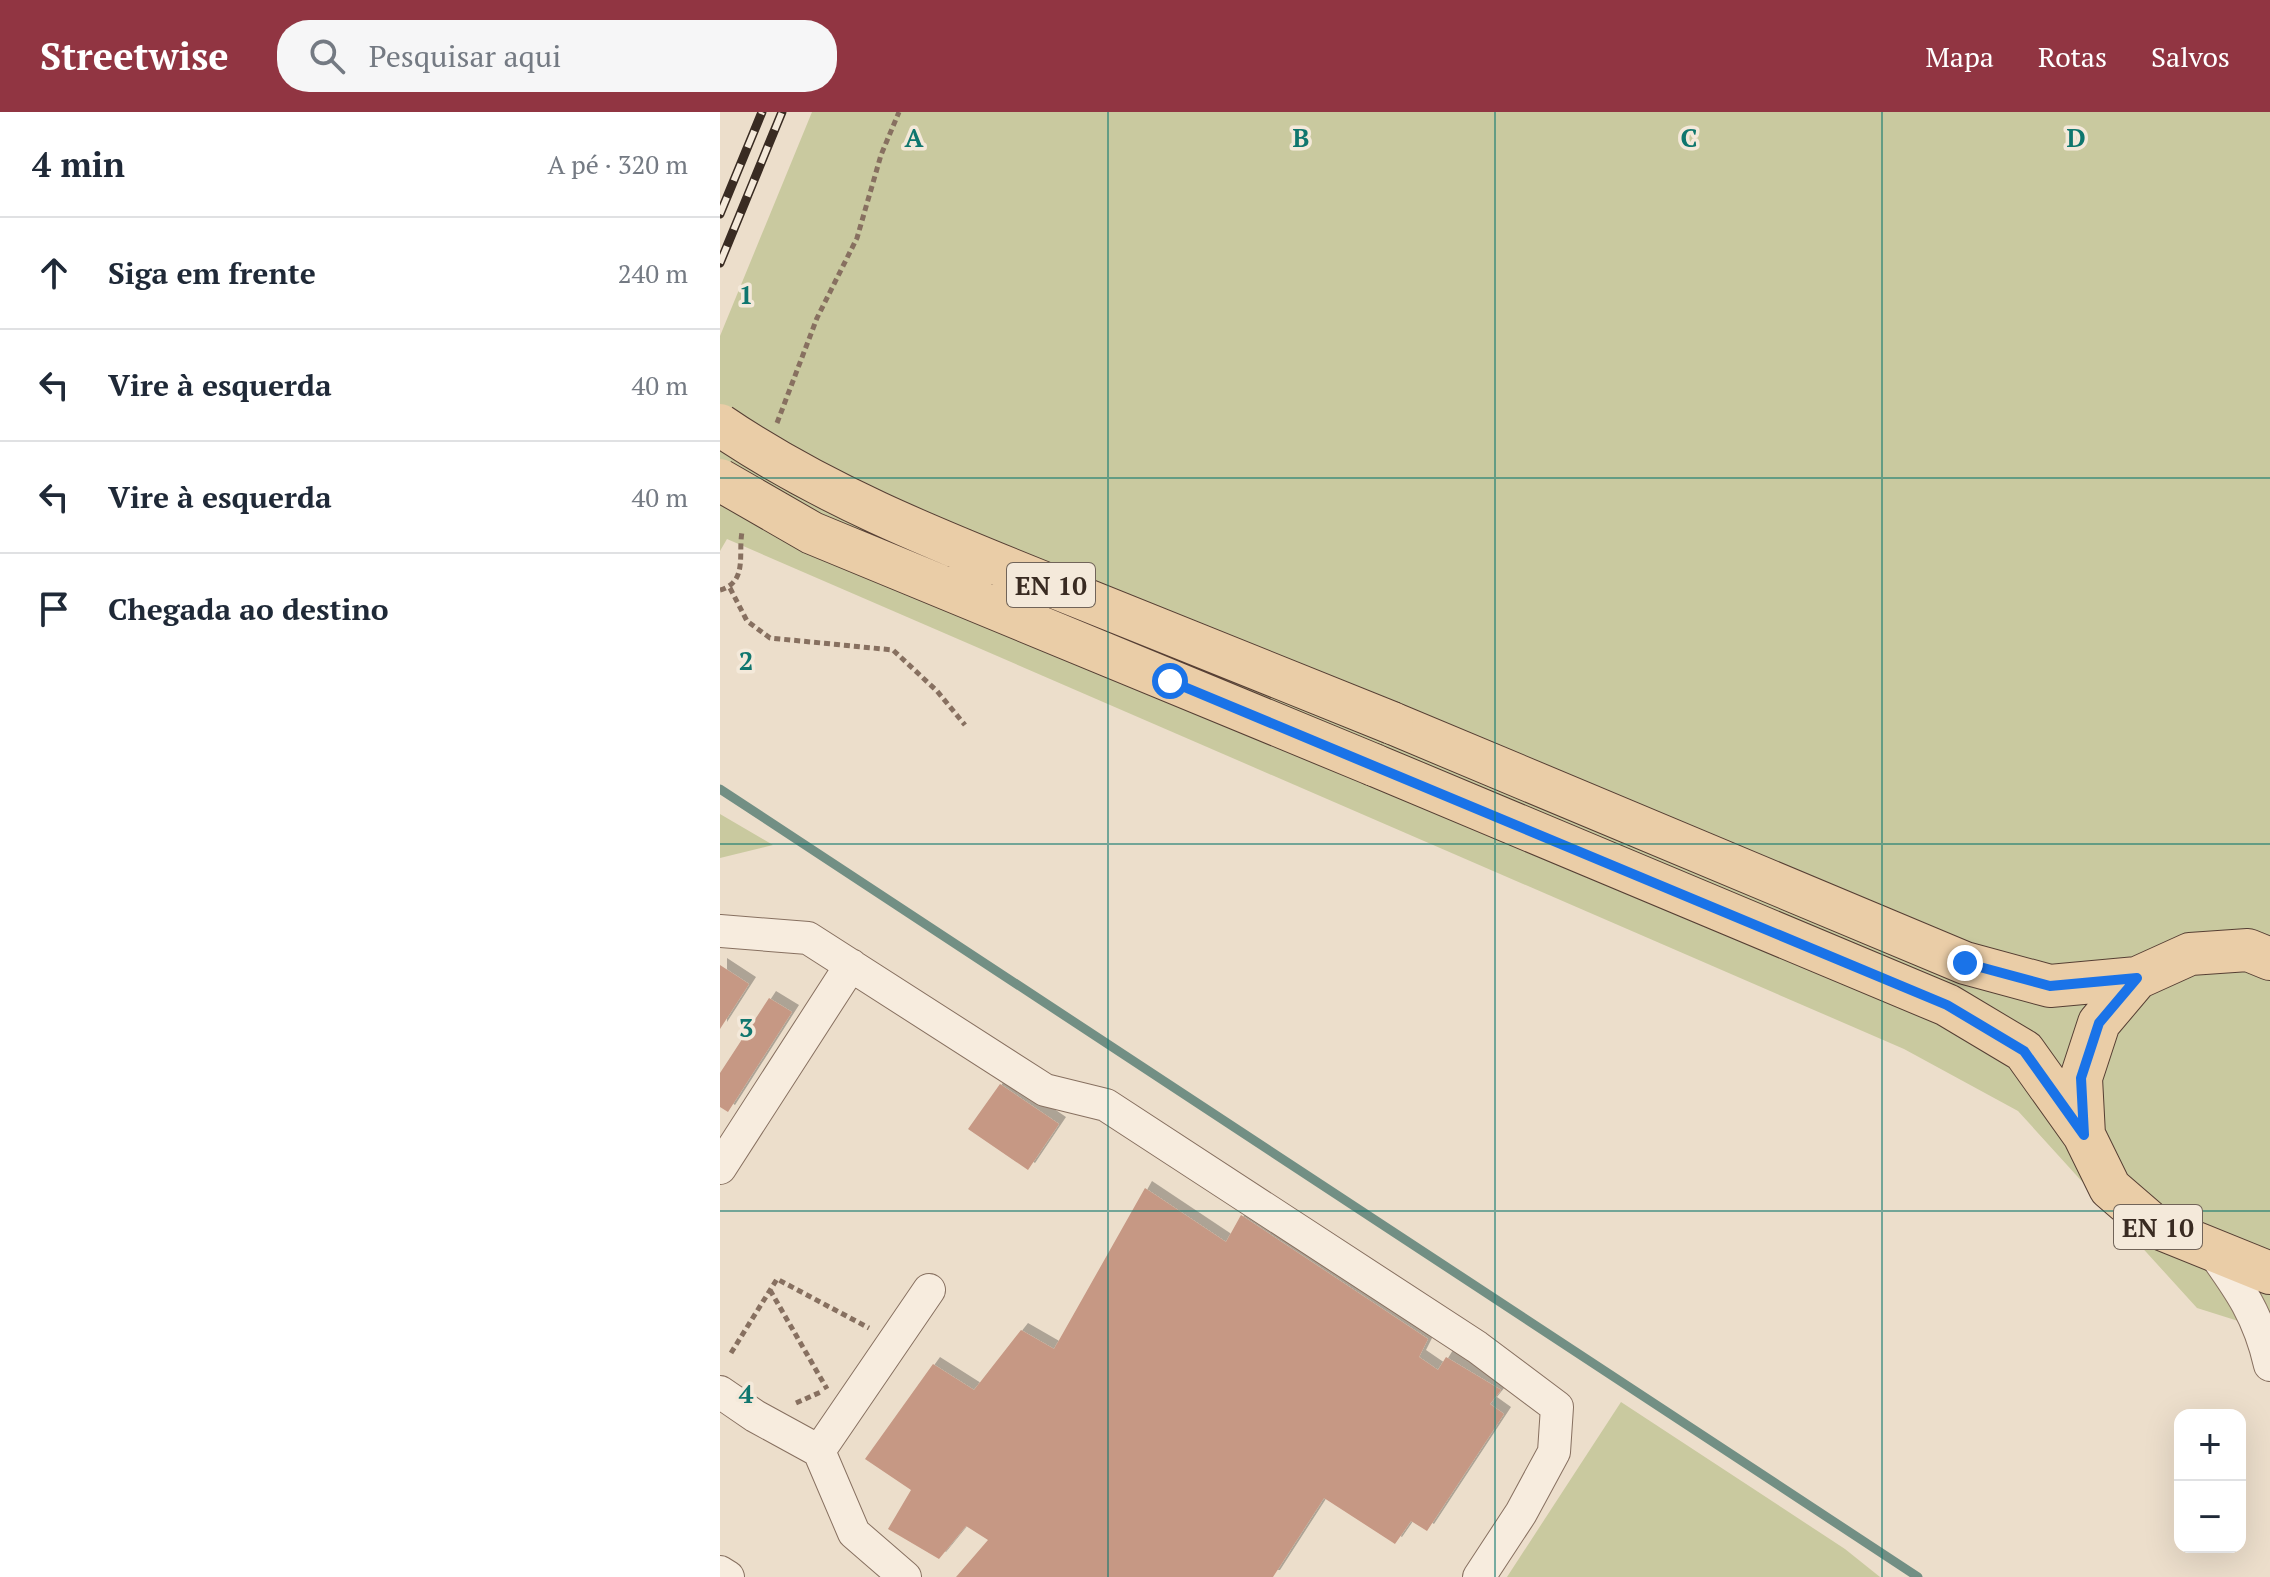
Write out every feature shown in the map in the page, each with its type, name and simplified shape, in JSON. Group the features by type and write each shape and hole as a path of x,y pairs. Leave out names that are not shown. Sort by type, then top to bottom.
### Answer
{"main road":[{"name":"EN 10","path":"720,425 833,492 978,556 1392,723 1965,963 2050,986 2137,978 2190,954 2248,950 2270,959"},
{"name":"EN 10","path":"720,480 812,533 1947,1005 2024,1051 2084,1135 2110,1188 2154,1226 2270,1273"},
{"name":"EN 10","path":"2084,1135 2081,1078 2099,1023 2137,978"}],"street":[{"path":"720,931 808,938 1045,1090 1106,1105 1477,1347 1557,1407 1554,1452 1521,1513 1479,1577"},
{"path":"720,1168 851,965"},
{"path":"2211,1249 2245,1296 2263,1336 2270,1365"},
{"path":"819,1451 929,1290"},
{"path":"720,1392 755,1416 819,1451 854,1533 905,1577"},
{"path":"720,1572 728,1577"}],"path":[{"path":"774,432 817,318 857,238 881,155 899,112"},
{"path":"720,590 730,588 740,573 741,535 745,520"},
{"path":"730,588 747,621 770,638 893,650 937,691 965,725"},
{"path":"731,1353 777,1279 871,1329"},
{"path":"770,1290 832,1399"},
{"path":"787,1407 837,1384"}],"green space":[{"path":"812,112 2270,112 2270,1331 2197,1308 2018,1111 1904,1049 727,539 720,551 720,336"},
{"path":"720,814 773,845 720,858"},
{"path":"1621,1402 1845,1549 1880,1577 1507,1577"}],"building":[{"path":"720,965 749,984 720,1029"},
{"path":"769,998 792,1012 728,1112 720,1107 720,1073"},
{"path":"1000,1084 1059,1124 1028,1170 968,1129"},
{"path":"1145,1188 1226,1242 1241,1215 1428,1339 1419,1357 1438,1370 1446,1357 1501,1390 1490,1404 1504,1414 1427,1531 1411,1521 1395,1544 1324,1498 1273,1577 956,1577 988,1540 966,1526 939,1559 888,1529 911,1490 865,1459 933,1364 974,1390 1021,1330 1054,1349"}],"waterway":[{"path":"720,789 1918,1577"}],"railway":[{"path":"720,214 762,112"},
{"path":"720,263 782,112"}],"route":[{"path":"1170,681 1947,1005 2024,1051 2084,1135 2081,1078 2099,1023 2137,978 2050,986 1965,963"}]}
